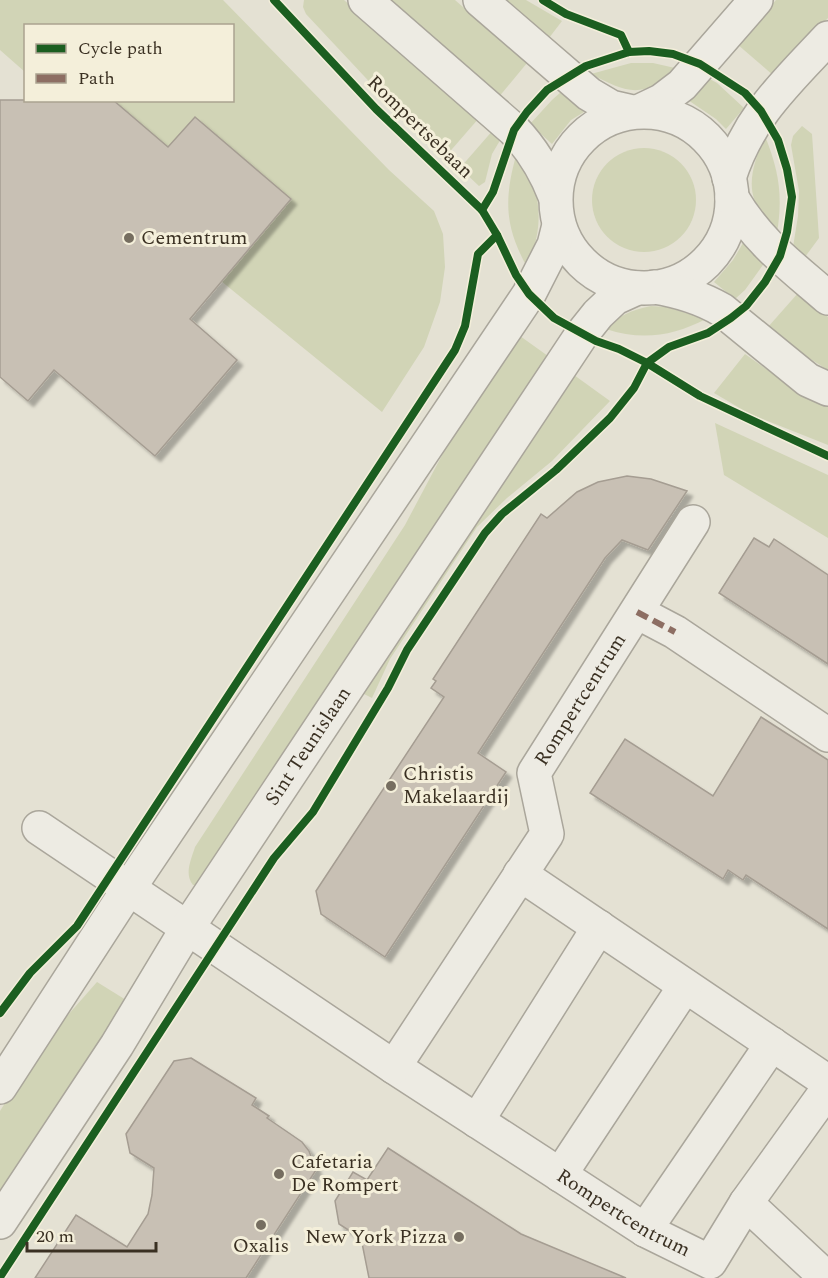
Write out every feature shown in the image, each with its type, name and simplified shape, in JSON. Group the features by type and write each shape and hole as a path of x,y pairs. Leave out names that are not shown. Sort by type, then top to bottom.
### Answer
{"street":[{"path":"365,0 514,130 532,149 546,173 570,249 589,268 611,281 689,294 708,302 722,310 808,380 828,389"},
{"path":"480,0 589,94 611,107 670,115 697,129 717,150 743,217 761,240 828,298"},
{"path":"0,1087 129,888 529,294 554,245 562,166 579,140 603,121 661,101 681,85 756,0"},
{"path":"644,287 673,283 692,273 709,259 721,240 729,220 731,188 744,138 762,111 828,38"},
{"name":"Sint Teunislaan","path":"0,1222 117,1045 188,927 582,334 615,298 644,287"},
{"name":"Rompertcentrum","path":"394,1067 547,834 534,773 693,522"},
{"path":"637,612 675,632 828,735"},
{"name":"Rompertcentrum","path":"39,828 394,1067 705,1270 746,1203 828,1089"},
{"path":"520,874 828,1082"},
{"path":"477,1121 599,927"},
{"path":"560,1175 685,986"},
{"path":"645,1230 772,1044"},
{"path":"746,1203 818,1270 828,1276"}],"green space":[{"path":"0,0 223,0 389,170 434,211 443,234 445,267 440,302 424,347 382,412 221,281 291,199 195,117 168,147 114,102 234,102 234,24 24,24 24,71 0,50"},
{"path":"304,0 344,0 479,118 446,156 379,92 306,14 303,7"},
{"path":"386,0 455,0 527,63 498,98"},
{"path":"504,0 526,0 562,21 549,38"},
{"path":"776,0 828,0 828,18 774,76 737,44"},
{"path":"631,63 653,63 675,68 654,85 635,90 615,86 591,74"},
{"path":"708,78 717,83 744,108 726,129 716,119 688,100"},
{"path":"561,92 584,112 571,120 552,144 530,124"},
{"path":"802,126 812,134 819,238 805,257 793,247 799,191 791,145 793,136"},
{"path":"494,129 502,137 492,154 485,182 479,186 460,168"},
{"path":"765,136 774,161 780,195 777,233 759,210 752,188 755,164"},
{"path":"644,148 664,152 681,163 692,180 696,200 692,220 681,237 664,248 644,252 624,248 607,237 596,220 592,200 596,180 607,163 624,152"},
{"path":"517,152 533,183 539,218 534,247 527,267 514,238 508,211 510,183"},
{"path":"743,243 765,262 745,290 735,299 714,282 733,260"},
{"path":"799,292 828,317 828,370 796,350 768,327"},
{"path":"651,306 666,307 706,319 682,329 657,335 632,335 606,329 626,314"},
{"path":"520,336 548,356 197,885 193,885 189,872 195,847 405,525 448,444"},
{"path":"745,354 810,400 828,407 828,445 750,414 714,393"},
{"path":"574,375 610,401 552,461 507,498 477,527 390,659 372,698 362,693"},
{"path":"715,423 828,475 828,538 724,475"},
{"path":"97,982 126,1000 0,1194 0,1111 31,1062 60,1024"}],"building":[{"name":"Cementrum","path":"0,100 115,102 168,147 195,117 291,199 190,319 237,360 155,456 54,370 28,401 0,377"},
{"path":"627,476 651,479 687,491 648,550 622,540 605,558 478,753 506,772 385,957 321,914 316,891 444,697 431,688 436,681 433,679 541,514 547,518 577,492 598,482"},
{"path":"754,538 769,547 774,539 828,575 828,664 719,593"},
{"path":"761,717 828,760 828,929 746,875 743,880 728,870 723,879 590,793 625,739 713,796"},
{"path":"191,1058 256,1098 252,1105 302,1142 309,1151 316,1170 246,1278 35,1278 76,1215 127,1247 148,1214 154,1168 130,1153 126,1134 174,1061"},
{"path":"388,1148 521,1234 626,1278 369,1278 361,1238 339,1224 335,1201 353,1172 367,1180"}],"marked path":[{"path":"637,612 675,632"}],"cycle path":[{"name":"Rompertsebaan","path":"274,0 376,109 482,210 516,275 529,294 554,318 596,341 647,363 700,396 828,456"},
{"path":"543,0 566,14 621,35 629,52"},
{"path":"0,1277 274,858 313,812 388,688 407,650 485,533 502,514 556,470 610,418 634,388 647,363 669,347 708,333 746,306 765,282 780,256 787,232 792,197 787,169 778,140 761,111 745,93 700,64 673,54 649,51 629,52 586,66 547,90 514,130 493,192 482,210"},
{"path":"0,1013 30,973 77,926 455,350 465,326 478,254 497,235"}],"place":[{"name":"Cementrum","path":"129,238"},
{"name":"Christis Makelaardij","path":"391,786"},
{"name":"Cafetaria De Rompert","path":"279,1174"},
{"name":"Oxalis","path":"261,1225"},
{"name":"New York Pizza","path":"459,1237"}]}
